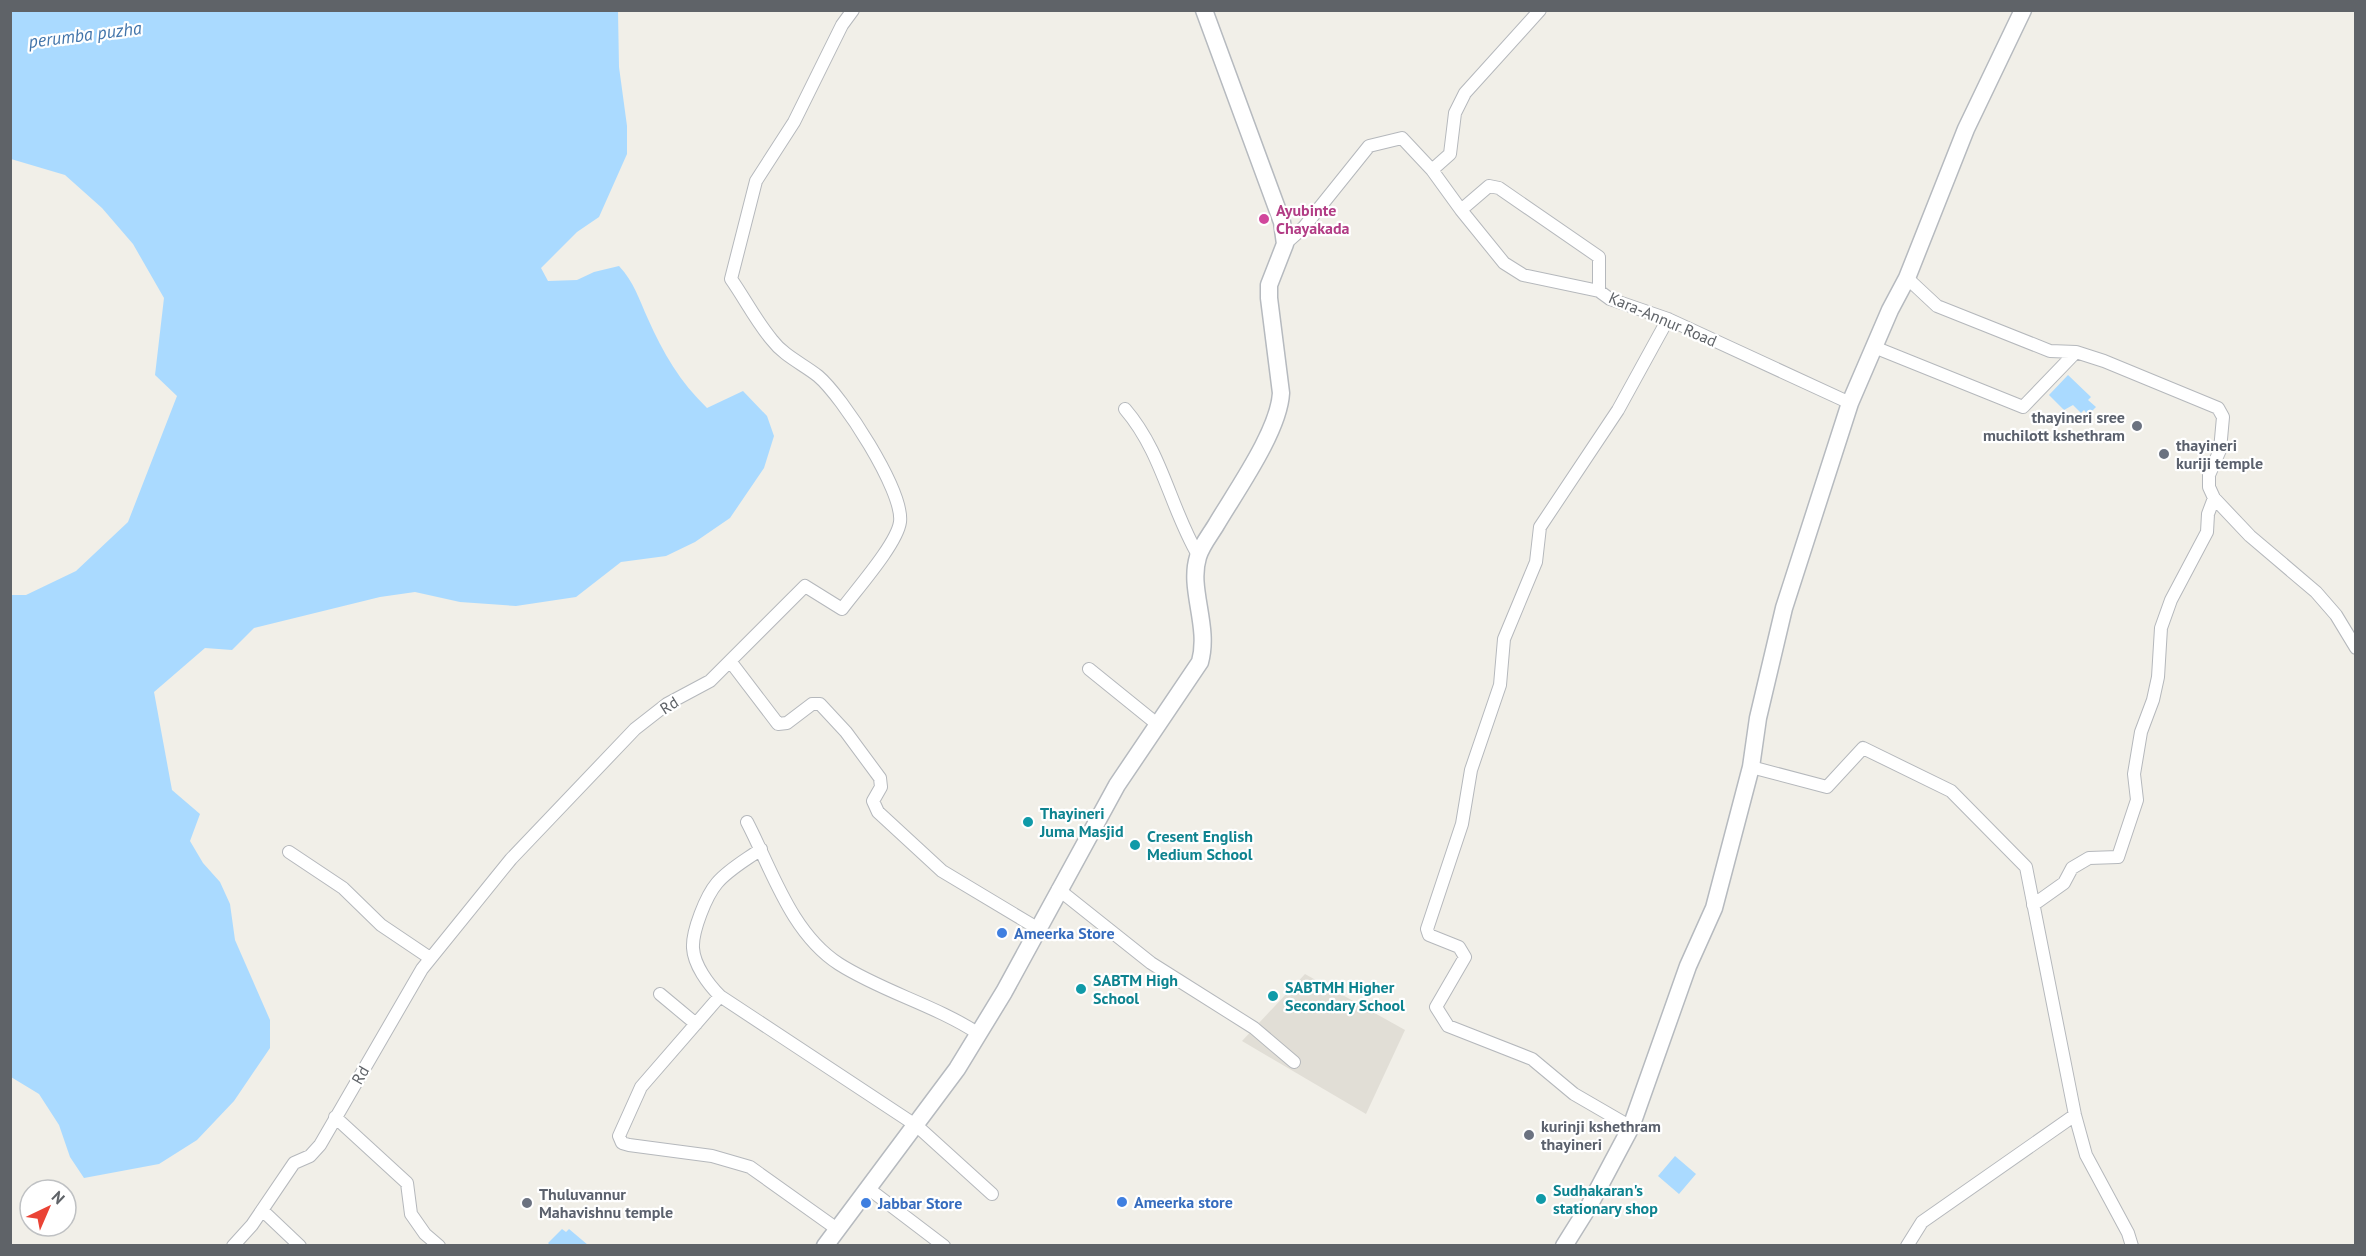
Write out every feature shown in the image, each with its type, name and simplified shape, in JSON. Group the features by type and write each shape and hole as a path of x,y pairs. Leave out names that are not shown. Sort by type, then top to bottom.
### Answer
{"main road":[{"path":"825,1245 917,1126 979,1034 1117,785 1157,724 1189,682 1200,662 1204,646 1197,582 1198,555 1249,470 1280,408 1281,393 1269,285 1285,244 1282,222 1204,10"},
{"path":"1564,1245 1589,1206 1631,1127 1688,966 1714,908 1751,767 1758,718 1784,608 1850,403 1907,278 1966,129 2023,10"}],"street":[{"name":"Rd","path":"233,1245 262,1210 294,1163 310,1156 320,1145 430,958 511,859 635,729 667,704 710,681 805,586 842,609 892,541 900,522 894,492 868,440 820,378 784,353 772,340 732,279 756,181 794,122 842,25 853,10"},
{"path":"1432,170 1450,154 1455,113 1465,93 1540,10"},
{"path":"1285,244 1304,227 1369,146 1402,138 1432,170 1504,263 1523,275 1599,291"},
{"name":"Kara-Annur Road","path":"1461,210 1489,186 1499,188 1599,257 1599,291 1610,299 1668,319 1850,403"},
{"path":"1907,278 1937,306 2050,351 2076,352 2187,393 2223,412 2220,450 2209,475 2209,487 2214,498 2250,536 2316,592 2336,615 2355,648"},
{"path":"1631,1127 1574,1094 1532,1059 1448,1026 1436,1007 1465,957 1458,947 1430,934 1427,928 1459,834 1471,770 1500,685 1504,639 1536,562 1540,527 1618,410 1668,319"},
{"path":"1874,347 2023,407 2076,352"},
{"path":"1125,409 1141,428 1157,458 1176,512 1198,555"},
{"path":"2033,905 2064,883 2072,868 2080,863 2089,858 2118,857 2137,800 2134,774 2140,732 2153,700 2161,628 2171,600 2207,532 2208,514 2214,498"},
{"path":"730,661 778,724 787,723 812,704 820,704 880,778 881,787 873,801 878,812 942,871 1037,928"},
{"path":"1089,669 1157,724"},
{"path":"1751,767 1827,787 1863,748 1951,790 2026,867 2075,1115 2086,1155 2128,1233 2132,1245"},
{"path":"747,822 778,888 796,918 816,943 837,962 879,985 930,1006 979,1034"},
{"path":"761,849 729,871 716,884 700,916 693,948 707,983 720,996 917,1126 992,1194"},
{"path":"289,852 343,888 381,925 430,958"},
{"path":"1058,890 1150,963 1254,1028 1294,1062"},
{"path":"660,994 696,1024"},
{"path":"720,996 641,1086 619,1136 622,1143 712,1156 750,1167 837,1229"},
{"path":"1907,1245 1922,1222 2075,1115"},
{"path":"335,1118 406,1183 411,1214 425,1234 439,1245"},
{"path":"869,1189 945,1245"},
{"path":"262,1210 300,1245"}],"shaded area":[{"path":"1305,974 1405,1030 1366,1114 1242,1041"}],"water":[{"name":"perumba puzha","path":"11,10 618,11 619,67 627,126 627,154 599,217 577,232 541,268 548,281 577,280 594,272 619,266 632,285 666,355 697,398 707,408 743,391 767,416 774,436 764,468 730,518 695,542 666,556 621,562 576,597 516,606 460,602 415,592 380,597 254,628 232,650 205,648 154,692 172,790 200,814 190,841 203,863 220,882 230,904 235,940 270,1020 270,1048 234,1101 197,1140 159,1164 84,1178 70,1157 59,1125 39,1094 11,1077 11,595 26,595 76,571 128,522 177,396 155,375 164,298 133,244 102,208 65,175 11,159"},
{"path":"2068,375 2091,397 2088,400 2096,407 2088,415 2084,410 2081,413 2073,405 2064,410 2049,395"},
{"path":"1675,1156 1696,1174 1679,1194 1658,1176"},
{"path":"562,1229 566,1232 569,1229 588,1245 550,1245 548,1243"}],"place":[{"name":"Ayubinte Chayakada","path":"1264,219"},
{"name":"thayineri sree muchilott kshethram","path":"2137,426"},
{"name":"thayineri kuriji temple","path":"2164,454"},
{"name":"Thayineri Juma Masjid","path":"1028,822"},
{"name":"Cresent English Medium School","path":"1135,845"},
{"name":"Ameerka Store","path":"1002,933"},
{"name":"SABTM High School","path":"1081,989"},
{"name":"SABTMH Higher Secondary School","path":"1273,996"},
{"name":"kurinji kshethram thayineri","path":"1529,1135"},
{"name":"Sudhakaran's stationary shop","path":"1541,1199"},
{"name":"Ameerka store","path":"1122,1202"},
{"name":"Thuluvannur Mahavishnu temple","path":"527,1203"},
{"name":"Jabbar Store","path":"866,1203"}]}
